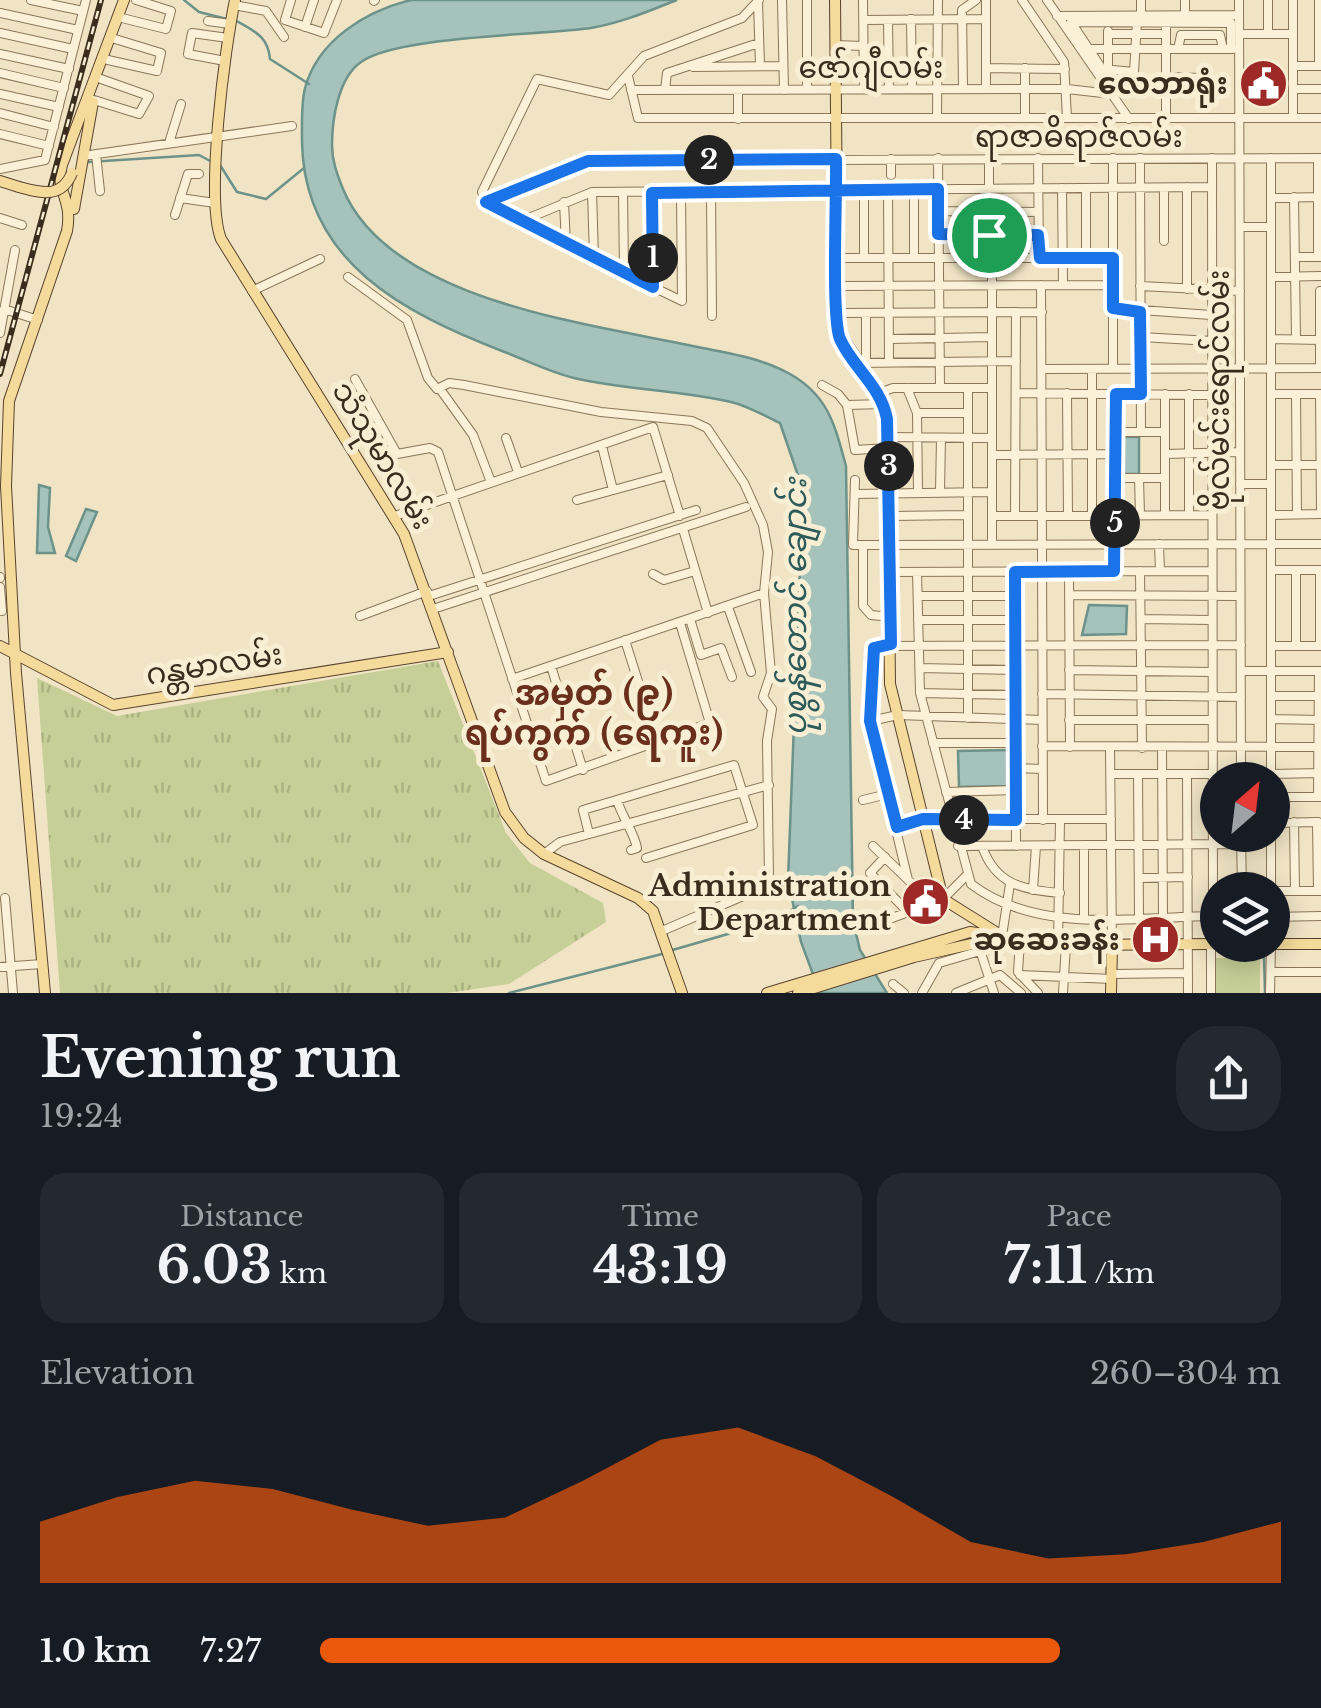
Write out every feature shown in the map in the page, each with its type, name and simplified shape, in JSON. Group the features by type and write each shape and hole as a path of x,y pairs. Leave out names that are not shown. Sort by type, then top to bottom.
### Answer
{"main road":[{"path":"69,232 71,210 60,176 101,79 126,0"},
{"path":"1,182 52,193 66,184 126,0"},
{"path":"835,0 838,313 841,341 861,363 882,398 890,492 890,684 944,899 998,937"},
{"name":"သံသုမာလမ်း","path":"232,14 215,203 221,239 395,516 434,608 504,812 524,838 544,854 638,898 654,910 682,993"},
{"path":"47,993 3,492 9,400 69,232 91,104"},
{"path":"18,675 26,664 34,661 16,636 5,611 13,400 38,320"},
{"path":"16,636 0,646 18,675 47,993"},
{"name":"ဂန္တမာလမ်း","path":"0,646 113,705 448,652"},
{"path":"957,935 963,922 960,911"},
{"path":"960,911 977,941"},
{"path":"767,993 799,989 957,935 977,941"},
{"path":"888,960 998,937 1112,946 1200,945"},
{"path":"1290,944 1321,944"},
{"path":"1111,993 1112,946"}],"street":[{"path":"31,0 83,10"},
{"path":"0,169 44,162 86,0"},
{"path":"122,18 165,30 171,11 136,0"},
{"path":"291,0 285,19 325,32 337,0"},
{"path":"304,27 314,0"},
{"path":"782,0 784,90"},
{"path":"807,0 808,90"},
{"path":"864,0 864,89"},
{"path":"937,118 938,0"},
{"path":"963,89 960,19 962,9 976,0"},
{"path":"986,0 986,89"},
{"path":"1022,0 1066,69 1068,118"},
{"path":"1046,0 1129,118"},
{"path":"1141,0 1139,18 1136,71 1108,71 1087,49 1071,22 1139,18 1231,23 1231,49"},
{"path":"1185,0 1185,17"},
{"name":"ဗိုလ်မင်းရောင်လမ်း","path":"1239,0 1239,34 1231,49 1239,123 1241,762"},
{"path":"1268,0 1268,34"},
{"path":"1293,0 1293,118"},
{"path":"1293,66 1320,66 1319,0"},
{"path":"758,1 760,66"},
{"path":"681,193 682,301 519,222 486,202 482,192 525,96 539,78 609,95 644,56 742,18 758,1"},
{"path":"208,21 266,11 284,38"},
{"path":"0,13 78,30"},
{"path":"1057,16 1239,15"},
{"path":"911,19 912,89"},
{"path":"864,20 985,19"},
{"path":"888,20 889,89"},
{"path":"1108,21 1108,71"},
{"path":"1166,22 1166,119"},
{"path":"1199,22 1200,49"},
{"path":"0,33 73,49"},
{"path":"225,61 189,56 192,33 228,38"},
{"path":"1108,34 1166,34"},
{"path":"1178,49 1180,36 1200,34 1220,35 1231,49"},
{"path":"1239,34 1293,34"},
{"path":"108,60 156,72 161,53 115,39"},
{"path":"665,90 665,74 759,43"},
{"path":"835,46 864,46"},
{"path":"1087,49 1231,49"},
{"path":"0,54 69,68"},
{"path":"685,67 783,66"},
{"path":"986,68 1066,69"},
{"path":"1025,68 1025,118"},
{"path":"0,73 64,88"},
{"path":"628,76 638,118 836,122 1129,118 1239,123 1321,118"},
{"path":"1166,78 1204,78"},
{"path":"91,104 140,114 148,94 101,79"},
{"name":"ဇော်ဂျီလမ်း","path":"631,90 1067,89 1111,94"},
{"path":"1293,89 1321,89"},
{"path":"738,90 738,119"},
{"path":"0,94 59,107"},
{"path":"169,143 181,104"},
{"path":"0,113 54,127"},
{"path":"82,156 291,123 245,131"},
{"path":"0,134 49,146"},
{"path":"96,154 100,191"},
{"name":"ရာဇာဓိရာဇ်လမ်း","path":"486,202 588,161 836,156 1320,158"},
{"path":"890,158 891,175"},
{"path":"938,158 940,388"},
{"path":"989,158 989,188"},
{"path":"1038,158 1040,258"},
{"path":"1113,158 1113,368"},
{"path":"1140,158 1141,432"},
{"path":"1212,158 1212,762"},
{"path":"1271,158 1271,762"},
{"path":"1295,257 1320,257 1320,158"},
{"path":"175,215 188,174 200,174"},
{"path":"519,222 592,192 1211,187"},
{"path":"1062,188 1063,285"},
{"path":"1086,188 1086,258"},
{"path":"1164,188 1164,241"},
{"path":"1187,188 1187,289"},
{"path":"864,189 864,258"},
{"path":"888,189 889,362"},
{"path":"914,189 914,258"},
{"path":"592,192 594,258"},
{"path":"622,192 624,272"},
{"path":"652,193 653,287"},
{"path":"711,193 712,316"},
{"path":"180,198 215,203"},
{"path":"1271,198 1320,198"},
{"path":"1294,198 1296,340"},
{"path":"564,202 566,245"},
{"path":"938,211 1038,212"},
{"path":"6,234 5,219 22,224"},
{"path":"1240,227 1271,227"},
{"path":"938,234 1038,235"},
{"path":"0,332 15,250"},
{"path":"0,258 13,260"},
{"path":"837,258 1113,258"},
{"path":"992,258 992,544"},
{"path":"252,290 320,259"},
{"path":"348,276 407,320 428,378 473,435 491,482"},
{"path":"1271,276 1321,276"},
{"path":"1042,285 1042,820"},
{"path":"838,286 1113,285"},
{"path":"1140,286 1240,291"},
{"path":"1042,369 1321,368 1320,291 1296,291"},
{"path":"1113,308 1211,314"},
{"path":"4,309 38,320"},
{"path":"1015,516 1016,312"},
{"path":"838,313 1042,312"},
{"path":"866,313 861,363 1016,361"},
{"path":"1141,337 1211,341"},
{"path":"890,339 992,338"},
{"path":"1271,339 1320,340"},
{"path":"1092,369 1092,515"},
{"path":"355,379 398,454 430,448 438,452 546,781 710,723 680,622"},
{"path":"440,389 450,383 601,412 692,422 706,428 744,483 762,525 768,552 764,593 770,673 764,698 772,709 767,741 770,867 764,887 662,931"},
{"path":"822,385 838,394 846,405 856,450 917,438 992,438"},
{"path":"846,405 907,388 992,388"},
{"path":"907,388 917,413 918,492"},
{"path":"968,388 968,718"},
{"path":"1016,393 1212,394"},
{"path":"1067,393 1068,515"},
{"path":"1114,571 1116,394"},
{"path":"1165,394 1165,515"},
{"path":"1189,394 1189,515"},
{"path":"1271,394 1320,394 1321,465 1321,512 1271,515"},
{"path":"1296,394 1297,514"},
{"path":"917,413 968,412"},
{"path":"395,516 653,427 680,516"},
{"path":"1116,432 1165,432"},
{"path":"506,438 518,472"},
{"path":"940,492 941,438"},
{"path":"602,446 613,490"},
{"path":"1165,454 1240,452"},
{"path":"992,455 1116,454"},
{"path":"1271,465 1321,465"},
{"path":"577,500 668,475"},
{"path":"1116,478 1165,478"},
{"path":"1139,478 1140,515"},
{"path":"855,480 853,544 1321,544"},
{"path":"1240,484 1271,484"},
{"path":"855,494 992,492"},
{"path":"434,608 746,508"},
{"path":"360,616 696,510"},
{"path":"890,516 968,515"},
{"path":"992,516 1212,515"},
{"path":"682,529 708,613"},
{"path":"1160,544 1160,571"},
{"path":"863,545 863,606 871,615 891,617"},
{"path":"1271,570 1320,570 1321,646 1271,646"},
{"path":"1296,570 1296,646"},
{"path":"653,574 664,580 695,571"},
{"path":"1140,571 1142,748"},
{"path":"890,572 1212,571"},
{"path":"917,572 920,693 966,876 1006,907 1060,917 1200,917"},
{"path":"1015,572 1016,846"},
{"path":"1068,572 1070,746"},
{"path":"0,587 5,611"},
{"path":"512,679 764,593"},
{"path":"1068,595 1240,596"},
{"path":"918,596 1015,596"},
{"path":"728,606 751,672"},
{"path":"690,619 701,655 721,648 732,677"},
{"path":"1141,619 1212,620"},
{"path":"918,620 1015,620"},
{"path":"624,640 657,742"},
{"path":"908,880 870,721 874,648 891,644 1241,645"},
{"path":"726,663 745,657"},
{"path":"551,666 583,770"},
{"path":"920,668 1015,670"},
{"path":"1069,670 1212,672"},
{"path":"1241,670 1320,671 1319,797 1290,797"},
{"path":"920,693 1016,696"},
{"path":"1042,694 1241,697"},
{"path":"1271,696 1320,696"},
{"path":"870,721 898,715 1042,720"},
{"path":"1271,719 1320,720"},
{"path":"1069,720 1212,720"},
{"path":"933,743 1016,743"},
{"path":"1042,746 1320,747"},
{"path":"1110,747 1112,946"},
{"path":"1162,748 1163,917"},
{"path":"589,834 584,810 733,765 753,825 646,858"},
{"path":"1016,768 1042,768"},
{"path":"1290,775 1320,773"},
{"path":"1111,774 1200,774"},
{"path":"1138,774 1139,917"},
{"path":"1187,774 1188,993"},
{"path":"544,854 555,844 769,785"},
{"path":"946,792 1016,790"},
{"path":"863,800 888,794"},
{"path":"617,800 637,846 631,850"},
{"path":"897,827 923,819 1111,820"},
{"path":"1060,820 1063,993"},
{"path":"1290,822 1319,822 1319,891 1290,891"},
{"path":"1294,822 1294,891"},
{"path":"958,846 1200,844"},
{"path":"874,846 931,902"},
{"path":"982,846 992,871 1010,884 1060,893"},
{"path":"1033,890 1036,846"},
{"path":"1084,846 1084,918"},
{"path":"885,857 870,873 908,912"},
{"path":"860,930 944,899 966,876"},
{"path":"1139,878 1188,878"},
{"path":"998,937 1010,884"},
{"path":"5,898 14,993"},
{"path":"1290,916 1321,916"},
{"path":"922,993 938,963 977,941 994,993"},
{"path":"1020,941 1020,975 1038,993"},
{"path":"1211,993 1213,962"},
{"path":"1270,993 1271,962"},
{"path":"0,967 42,964"},
{"path":"1271,972 1321,972"},
{"path":"1020,975 1063,979 1188,974"},
{"path":"956,993 1004,976 1021,993"},
{"path":"893,984 904,993"}],"green space":[{"path":"438,661 506,833 530,863 603,903 606,922 509,984 447,993 60,993 37,678 117,716"},
{"path":"1214,962 1260,962 1260,993 1214,993"}],"water":[{"path":"411,0 677,0 591,28 436,42 379,53 353,69 342,89 333,124 334,162 343,189 367,227 402,257 445,281 546,315 754,359 790,374 822,402 834,425 846,466 853,921 860,950 887,993 820,993 801,942 788,880 803,490 780,423 731,402 565,375 465,336 396,300 366,277 340,251 320,220 307,184 302,142 304,95 311,71 346,30 377,12"},
{"path":"1120,437 1139,437 1139,474 1120,474"},
{"path":"39,485 50,488 48,527 55,553 37,553"},
{"path":"86,509 97,512 76,561 66,556"},
{"path":"1089,605 1127,606 1126,634 1082,635"},
{"path":"1008,750 1009,786 959,787 958,751"}],"waterway":[{"path":"184,0 199,12 227,19"},
{"path":"235,20 263,39 270,59 309,84"},
{"path":"88,162 199,155 212,162"},
{"path":"220,165 237,192 266,199 304,168"},
{"path":"669,951 773,921 798,906"},
{"path":"509,993 662,954"},
{"path":"1264,962 1265,993"}],"railway":[{"path":"0,374 101,0"}],"place":[{"name":"လေဘာရုံး","path":"1263,83"},
{"name":"Administration Department","path":"926,902"},
{"name":"ဆုဆေးခန်း","path":"1155,939"}],"district":[{"name":"အမှတ် (၉) ရပ်ကွက် (ရေကူး)","path":"594,712"}],"route":[{"path":"989,235 938,234 938,189 864,189 837,190 805,192 652,193 653,287 498,212 486,202 588,161 836,159 837,190 838,274 838,330 841,341 879,393 887,419 891,644 874,648 870,721 897,827 923,819 1016,820 1015,572 1114,571 1116,394 1141,394 1140,312 1113,308 1113,258 1040,258 1038,235 989,235"}],"water label":[{"name":"ပုစွန်တောင် ချောင်း","path":"795,607"}]}
